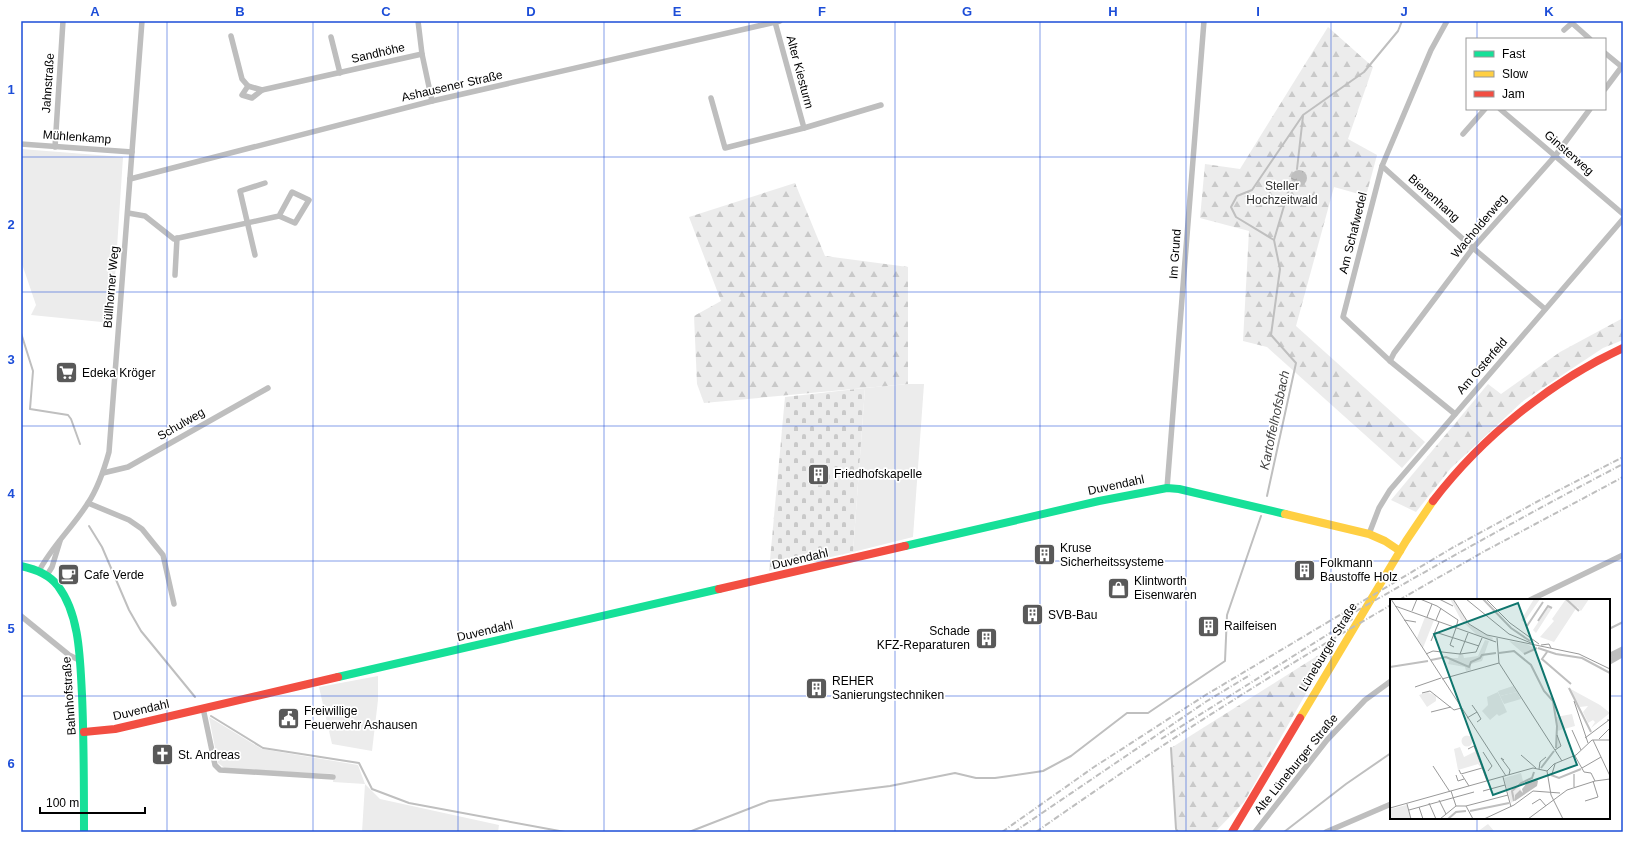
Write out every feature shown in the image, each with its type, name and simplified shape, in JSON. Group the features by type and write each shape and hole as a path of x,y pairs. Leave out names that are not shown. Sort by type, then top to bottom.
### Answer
{"street":[{"name":"Jahnstraße","path":"55,147 63,21"},
{"name":"Büllhorner Weg","path":"39,571 52,548 60,541 88,503 103,473 109,452 142,21"},
{"name":"Sandhöhe","path":"418,21 422,54 432,101"},
{"name":"Im Grund","path":"1167,488 1204,21"},
{"name":"Am Schafwedel","path":"1447,21 1431,50 1382,166 1343,316 1390,361 1455,414"},
{"name":"Ashausener Straße","path":"130,179 432,101 778,22"},
{"name":"Alter Kiesturm","path":"778,22 804,128"},
{"path":"1564,30 1572,22 1589,38"},
{"name":"Sandhöhe","path":"231,36 242,79 248,86 262,90"},
{"name":"Sandhöhe","path":"331,37 340,73"},
{"name":"Sandhöhe","path":"248,86 242,95 252,98 262,90 422,54"},
{"path":"1606,54 1622,66 1606,88"},
{"name":"Alter Kiesturm","path":"711,98 725,148 804,128 881,105"},
{"path":"1463,134 1484,110"},
{"name":"Ginsterweg","path":"1501,110 1623,214"},
{"name":"Wacholderweg","path":"1390,361 1394,353 1473,248 1555,156 1589,110"},
{"name":"Mühlenkamp","path":"21,144 132,152"},
{"name":"Bienenhang","path":"1382,166 1473,248 1545,309"},
{"path":"255,255 240,191 265,183"},
{"path":"128,213 145,216 174,239 279,216 295,223 309,200 292,192 279,216"},
{"name":"Am Osterfeld","path":"1369,534 1379,508 1390,490 1623,219"},
{"path":"175,275 178,238"},
{"name":"Lüneburger Straße","path":"1232,832 1413,529 1456,473 1506,425 1548,392 1587,366 1623,348"},
{"name":"Schulweg","path":"103,473 128,467 268,388"},
{"name":"Duvendahl","path":"84,732 115,729 1099,501 1167,488 1176,488 1369,534 1381,539 1400,551"},
{"path":"88,503 129,520 142,529 163,555 174,604"},
{"name":"Büllhorner Weg","path":"47,575 52,567 60,541"},
{"path":"1532,599 1623,555"},
{"name":"Bahnhofstraße","path":"21,566 47,575 57,585 66,601 76,634 84,732 84,832"},
{"path":"21,616 69,654 79,660"},
{"path":"1610,656 1623,649"},
{"path":"1610,661 1623,654"},
{"name":"Alte Lüneburger Straße","path":"1255,832 1327,740 1365,700 1390,682"},
{"path":"203,708 215,765 220,770 333,777"},
{"path":"1326,832 1390,804"}],"green space":[{"name":"Steller Hochzeitwald","path":"1328,27 1373,67 1348,139 1377,155 1366,196 1334,187 1296,326 1425,442 1402,468 1267,347 1243,341 1249,231 1200,218 1205,164 1240,169"},
{"path":"21,149 123,157 112,323 31,315 36,305 21,261"},
{"path":"795,183 825,256 908,267 908,384 704,403 697,384 694,316 721,301 689,217"},
{"path":"1623,318 1623,340 1603,348 1523,401 1451,468 1416,512 1391,500 1488,384 1501,394 1560,352"},
{"path":"924,384 913,537 853,552 865,388"},
{"path":"865,388 853,552 769,571 785,397"},
{"path":"1333,646 1244,802 1215,832 1178,832 1176,829 1171,748"},
{"path":"378,676 378,700 372,751 332,744 319,687"},
{"path":"209,717 262,749 358,765 365,784 333,782 334,774 226,769 218,763"},
{"path":"365,784 380,799 499,825 498,832 362,832"},
{"path":"1488,824 1495,832 1477,832"}],"water":[{"path":"1296,170 1302,170 1307,175 1305,184 1302,186 1296,186 1291,181 1291,175"}],"waterway":[{"name":"Kartoffelhofsbach","path":"1267,496 1296,363 1271,335 1280,269 1274,240 1236,217 1231,207 1237,196 1252,190 1303,115 1364,72 1398,31 1402,21"},
{"path":"1297,169 1303,116"},
{"path":"1274,240 1291,182"},
{"path":"21,333 33,371 30,409 68,415 71,419 80,444"},
{"path":"689,832 769,801 890,786 955,773 976,778 995,778 1043,771 1071,756 1127,713 1148,713 1225,661 1227,615 1261,516"},
{"path":"89,526 102,547 129,610 141,631 195,697"},
{"path":"1610,628 1623,622"},
{"path":"211,716 263,748 359,763 372,789 409,803 565,832"},
{"name":"Kartoffelhofsbach","path":"1171,748 1176,829 1178,832"},
{"path":"1284,832 1346,784 1390,754"}],"railway":[{"path":"1002,832 1094,767 1204,696 1452,548 1623,457"},
{"path":"1346,617 1484,539 1623,464"},
{"path":"1401,599 1485,551 1623,477"},
{"path":"1036,832 1211,714 1390,606"},
{"path":"1161,739 1354,618"},
{"path":"1014,832 1207,701 1250,675"}],"traffic: fast":[{"path":"905,546 1099,501 1167,488 1179,489 1285,514"},
{"path":"21,566 41,573 50,578 58,586 71,610 75,624 78,638 82,695 84,746 84,832"},
{"path":"338,677 719,589"}],"traffic: slow":[{"path":"1300,718 1406,541 1433,501"},
{"path":"1285,514 1369,534 1385,541 1400,551"}],"traffic: jam":[{"path":"1433,501 1452,477 1473,455 1495,433 1519,413 1569,377 1623,348"},
{"path":"719,589 905,546"},
{"path":"84,732 115,729 338,677"},
{"path":"1232,832 1300,718"}],"place":[{"name":"Edeka Kröger","path":"67,373"},
{"name":"Friedhofskapelle","path":"819,474"},
{"name":"Kruse Sicherheitssysteme","path":"1044,555"},
{"name":"Folkmann Baustoffe Holz","path":"1305,570"},
{"name":"Cafe Verde","path":"68,575"},
{"name":"Klintworth Eisenwaren","path":"1118,588"},
{"name":"SVB-Bau","path":"1032,615"},
{"name":"Railfeisen","path":"1209,626"},
{"name":"Schade KFZ-Reparaturen","path":"986,638"},
{"name":"REHER Sanierungstechniken","path":"817,688"},
{"name":"Freiwillige Feuerwehr Ashausen","path":"288,718"},
{"name":"St. Andreas","path":"163,755"}]}
